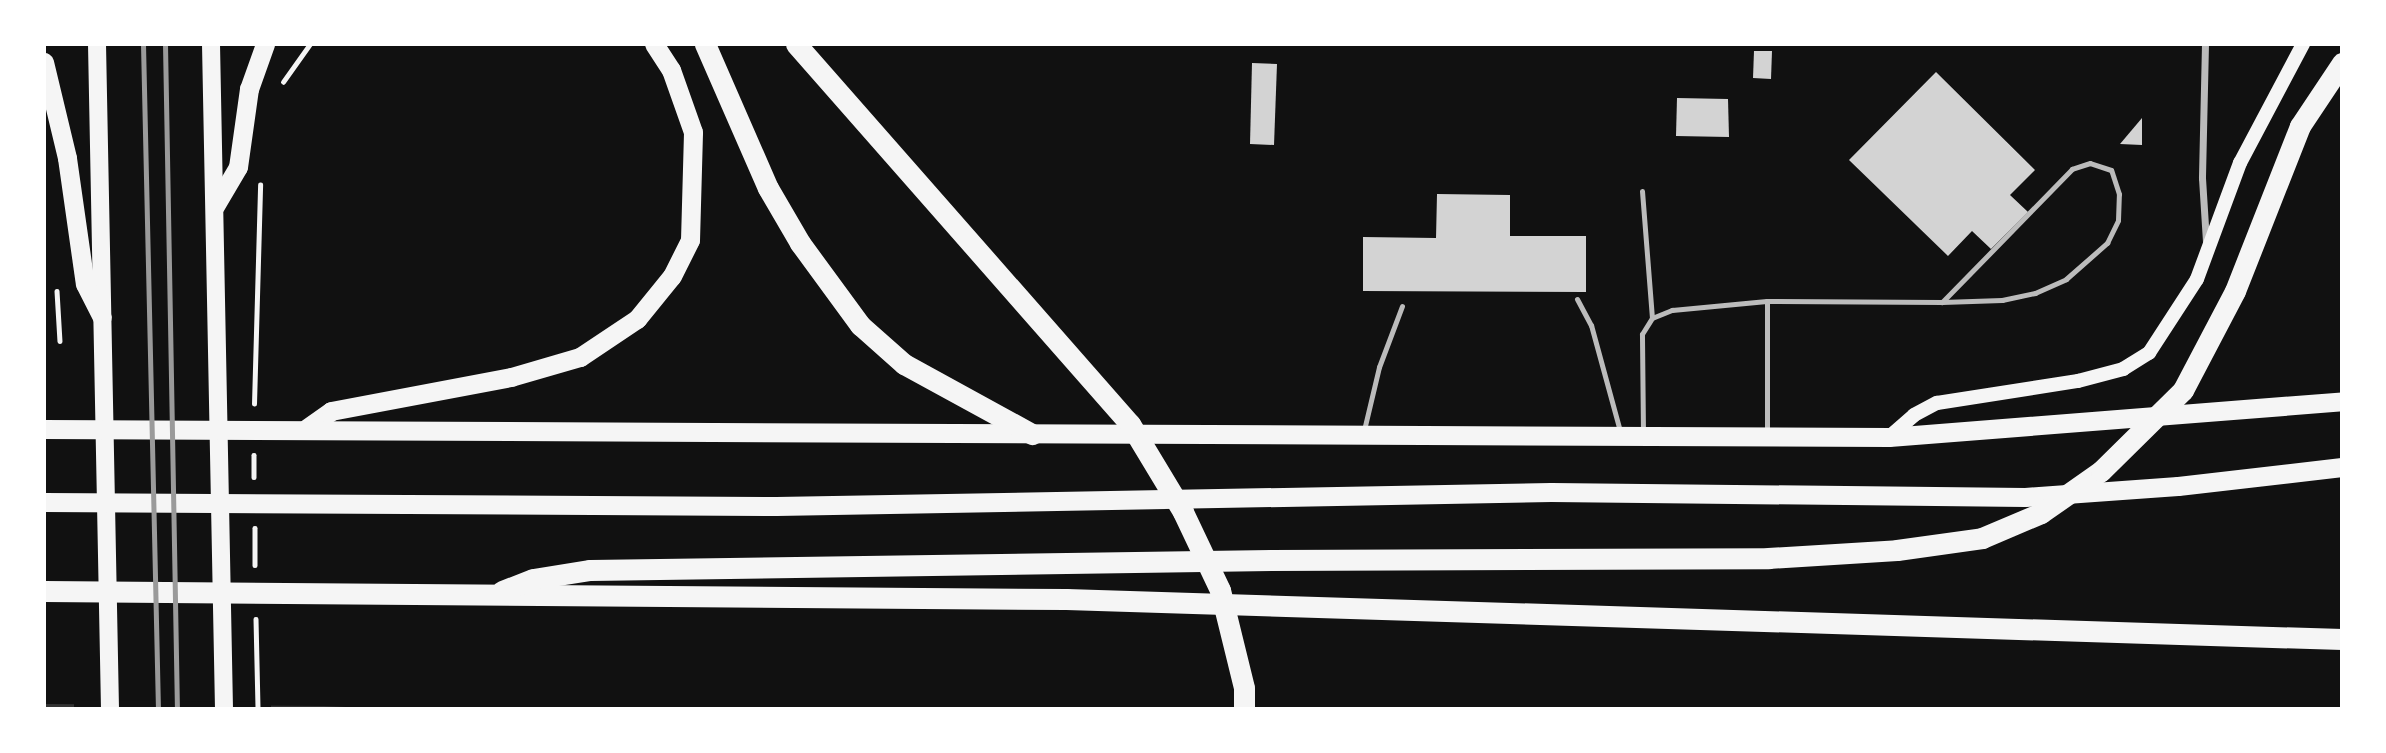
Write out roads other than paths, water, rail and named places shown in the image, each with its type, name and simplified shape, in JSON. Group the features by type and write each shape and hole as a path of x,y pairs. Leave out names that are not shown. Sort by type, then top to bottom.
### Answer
{"highway":[{"path":"215,206 238,167 249,89 265,44"},
{"path":"307,428 331,411 511,377 580,357 637,319 672,276 690,240 693,132 671,70 654,44"},
{"path":"705,44 768,188 800,243 860,325 904,364 1032,434"},
{"path":"796,44 1130,424 1176,501 1220,590 1244,688 1244,709"},
{"path":"44,62 67,158 85,284 102,317"},
{"path":"491,596 533,579 590,570 1768,558 1897,550 1982,538 2041,513 2101,471 2183,390 2235,291 2300,126 2342,63"},
{"path":"44,429 307,428 1643,438 1889,437 2342,401"},
{"path":"44,502 776,506 1176,501 1550,492 2025,497 2178,486 2342,467"},
{"path":"52,592 309,596 1066,599 1717,623 2342,639"}],"main road":[{"path":"97,44 110,709"},
{"path":"211,44 215,206 214,333 224,709"},
{"path":"1889,437 1914,415 1937,403 2123,369 2149,353 2171,325 2197,279 2206,247 2240,163 2303,44"}],"street":[{"path":"2205,44 2202,178 2206,247"}],"lane":[{"path":"1643,438 1642,334 1652,318 1672,310 1768,301 1942,302 2002,300 2035,293 2066,279 2107,243 2118,220 2119,194 2111,170 2090,163 2072,169 1942,302"},
{"path":"1642,191 1652,318"},
{"path":"1577,299 1591,325 1622,437"},
{"path":"1767,438 1768,301"},
{"path":"1362,435 1380,368 1402,306"}],"railway":[{"path":"143,44 158,709"},
{"path":"165,44 177,709"}]}
